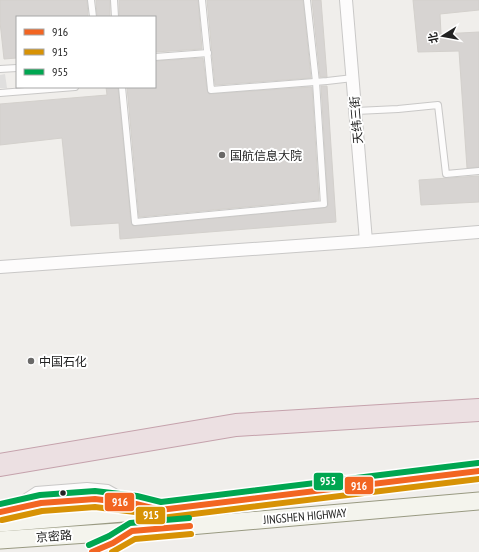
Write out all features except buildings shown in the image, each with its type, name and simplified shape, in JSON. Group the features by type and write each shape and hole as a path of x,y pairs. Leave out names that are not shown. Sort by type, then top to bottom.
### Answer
{"highway":[{"path":"0,465 236,425 479,410"}],"main road":[{"name":"JINGSHEN HIGHWAY","path":"2,515 160,510 479,471"},
{"name":"JINGSHEN HIGHWAY","path":"132,531 479,501"},
{"name":"京密路","path":"0,540 132,531"}],"street":[{"name":"天纬三街","path":"346,0 366,241"},
{"path":"0,266 479,232"}],"lane":[{"path":"91,0 93,16"},
{"path":"114,0 115,16"},
{"path":"202,0 211,90 353,78"},
{"path":"122,88 135,222 324,204 316,82 307,0"},
{"path":"156,57 208,53"},
{"path":"0,70 16,68"},
{"path":"0,93 62,88"},
{"path":"356,111 438,105 446,174 479,171"},
{"path":"2,515 36,490 87,486 108,488 136,504"},
{"path":"2,515 41,503 88,499 136,504 160,510"},
{"path":"92,552 113,543 132,531"},
{"path":"107,552 113,543"}],"shaded area":[{"path":"5,74 7,88 0,88 0,75"},
{"path":"311,84 311,90 225,128 224,92"}],"transit line":[{"name":"955","path":"0,504 40,495 95,491 137,496 161,502 478,463"},
{"name":"916","path":"0,512 41,503 95,499 136,504 160,510 479,471"},
{"name":"915","path":"2,520 42,511 95,507 135,512 161,518 479,479"},
{"name":"955","path":"89,545 109,536 130,523 189,518"},
{"name":"916","path":"92,552 113,543 132,531 190,526"},
{"name":"915","path":"112,552 135,539 191,534"}],"place":[{"name":"国航信息大院","path":"222,155"},
{"name":"中国石化","path":"31,361"}]}
